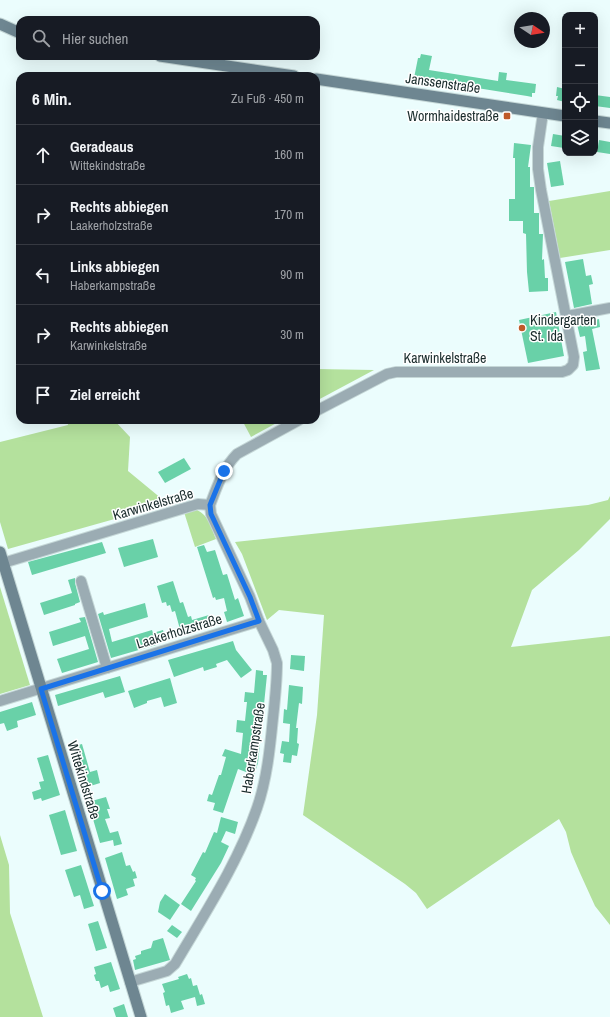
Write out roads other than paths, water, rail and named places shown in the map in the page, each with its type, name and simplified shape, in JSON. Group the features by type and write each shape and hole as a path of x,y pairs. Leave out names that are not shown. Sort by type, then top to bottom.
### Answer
{"main road":[{"path":"0,24 16,30"},
{"path":"187,60 267,72"},
{"name":"Janssenstraße","path":"320,80 562,116"},
{"path":"598,121 610,123"},
{"name":"Wittekindstraße","path":"0,552 141,1017"}],"street":[{"path":"543,113 538,147 538,169 567,316 610,308"},
{"name":"Karwinkelstraße","path":"320,409 387,374 396,372 562,372 568,370 573,365 574,357 567,316"},
{"name":"Karwinkelstraße","path":"3,563 198,504 210,505 224,471 230,461 237,454 292,424"},
{"name":"Haberkampstraße","path":"130,982 171,969 231,866 245,838 257,807 265,779 270,751 277,663 273,650 259,621 250,597 211,514 210,505"},
{"path":"81,581 107,668"},
{"name":"Laakerholzstraße","path":"0,702 259,621"}],"place":[{"name":"Wormhaidestraße","path":"507,116"},
{"name":"Kindergarten St. Ida","path":"522,328"}]}
